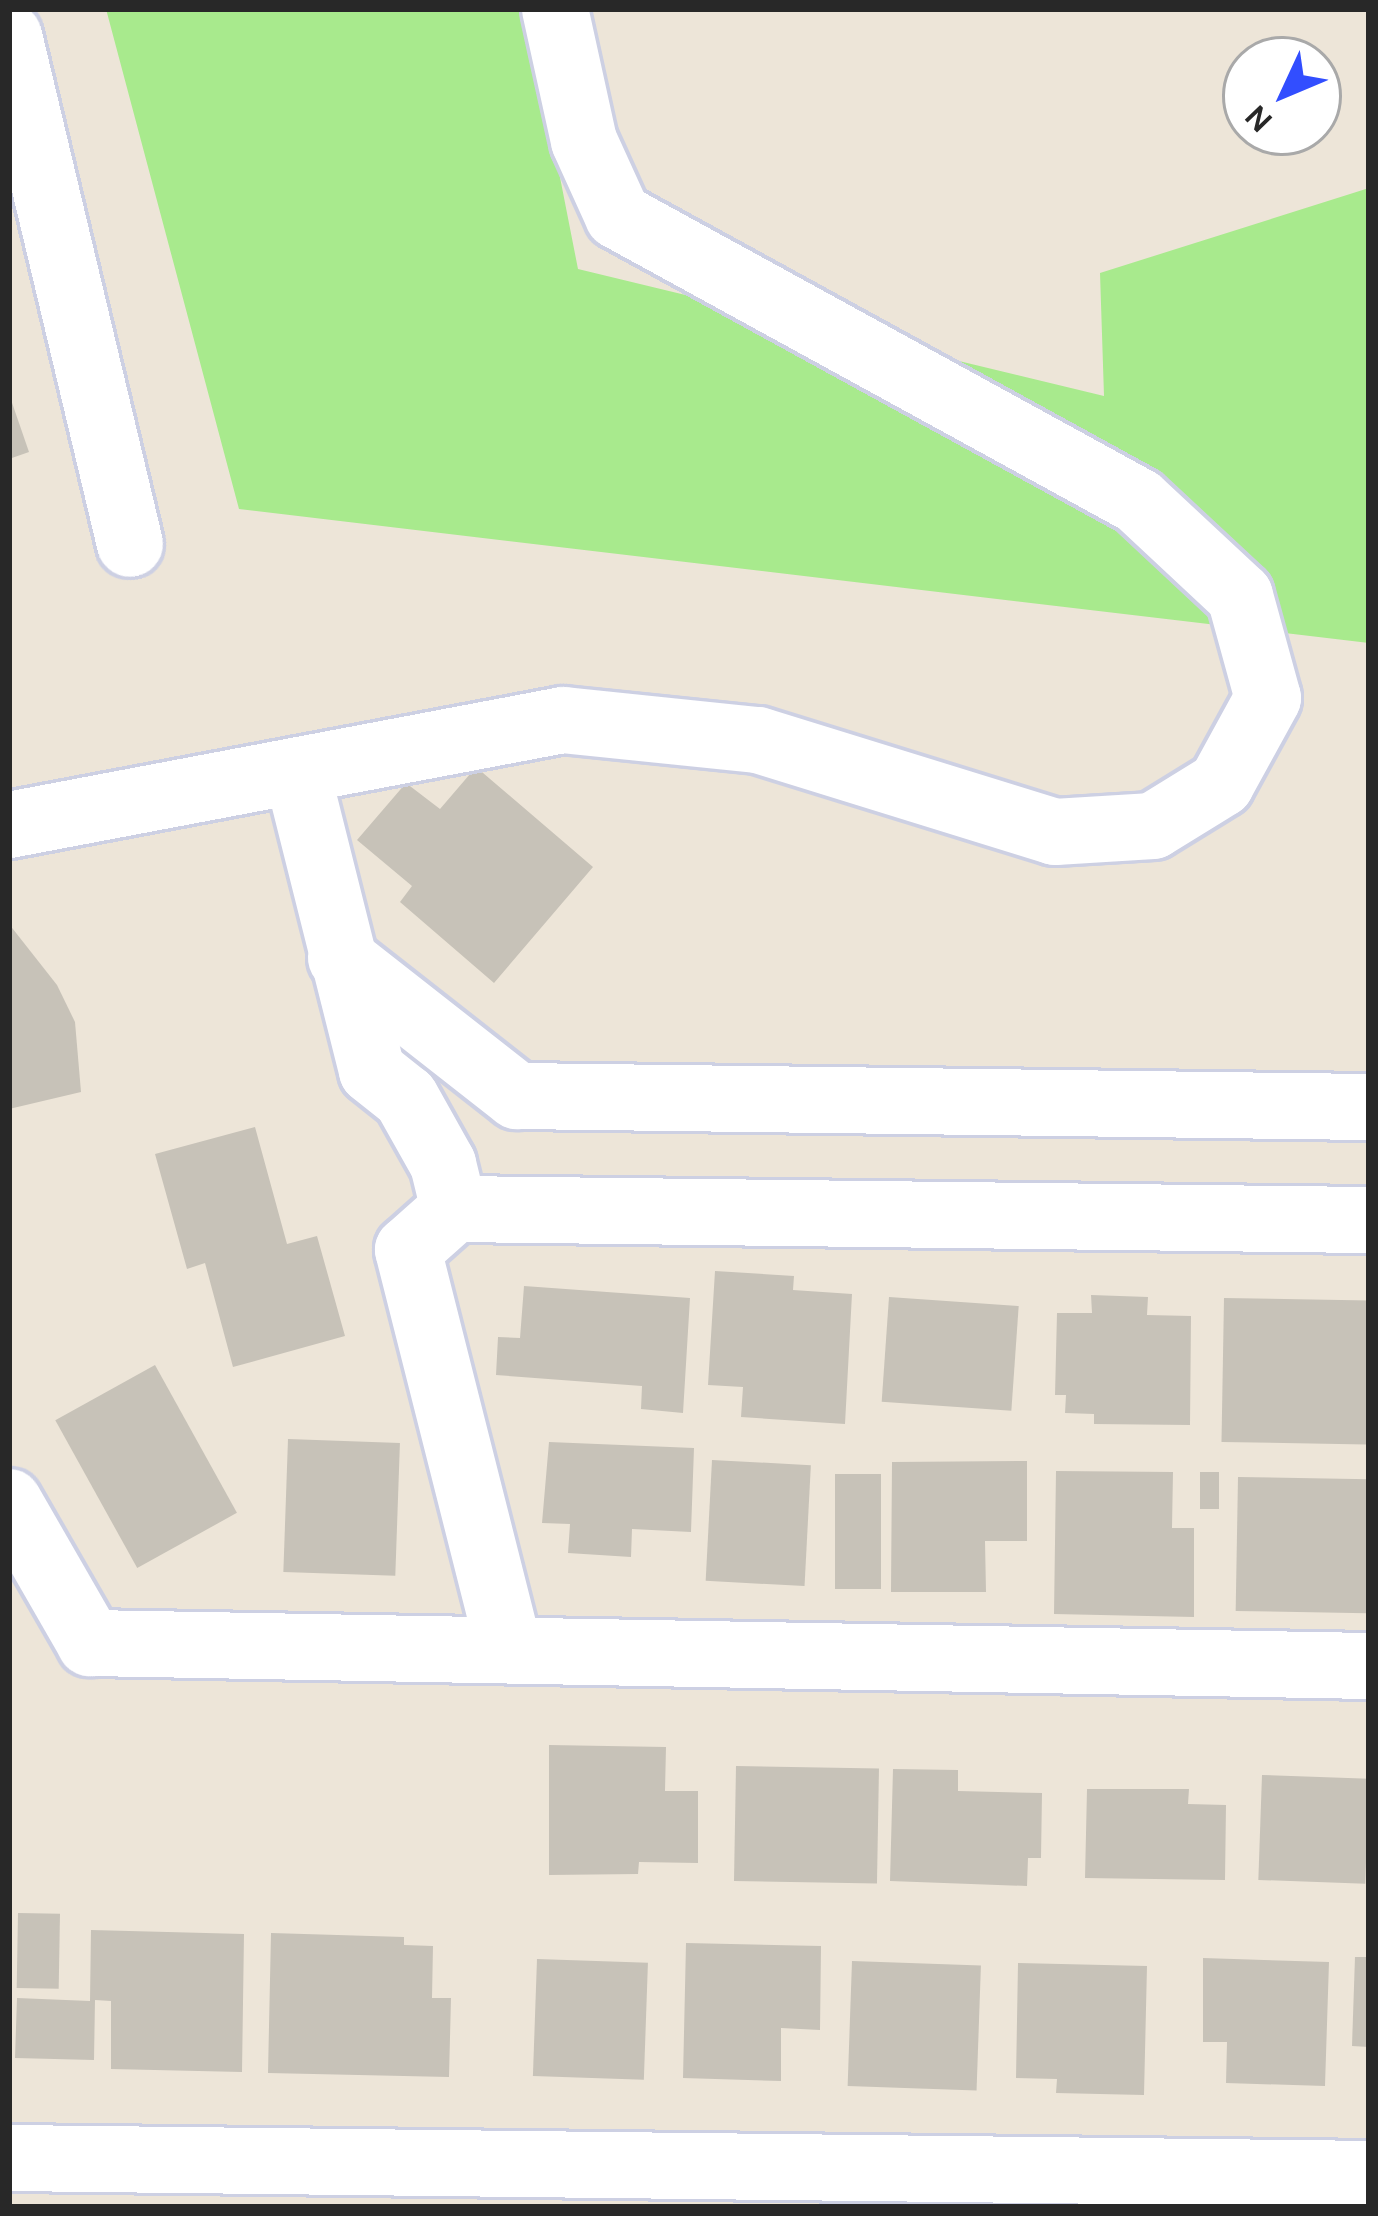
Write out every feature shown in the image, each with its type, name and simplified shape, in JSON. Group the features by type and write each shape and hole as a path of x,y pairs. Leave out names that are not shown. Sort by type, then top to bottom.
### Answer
{"street":[{"path":"9,825 562,720 758,740 1055,832 1153,826 1221,784 1268,698 1240,596 1138,501 618,216 584,141 555,9"},
{"path":"9,36 130,544"},
{"path":"297,772 372,1072 406,1098 443,1164 454,1209"},
{"path":"341,958 517,1096 1369,1107"},
{"path":"509,1649 408,1250 454,1209 1369,1220"},
{"path":"9,1502 89,1643 1369,1666"},
{"path":"9,2158 1369,2174"}],"green space":[{"path":"106,9 527,9 578,269 1104,396 1100,273 1369,188 1369,643 239,509"}],"building":[{"path":"9,394 29,452 9,459"},
{"path":"476,767 593,867 494,983 400,902 412,886 357,840 406,783 440,809"},
{"path":"9,924 57,985 75,1022 81,1092 9,1109"},
{"path":"255,1127 287,1244 317,1236 345,1336 233,1367 205,1263 187,1269 155,1154"},
{"path":"715,1271 794,1276 793,1290 852,1294 845,1424 741,1417 743,1387 708,1385"},
{"path":"524,1286 690,1298 683,1413 641,1409 642,1386 496,1375 498,1337 520,1338"},
{"path":"1091,1295 1148,1297 1147,1315 1191,1316 1190,1425 1094,1424 1094,1414 1065,1413 1066,1395 1055,1395 1057,1313 1092,1313"},
{"path":"889,1297 1019,1306 1011,1411 882,1402"},
{"path":"1224,1298 1369,1301 1366,1445 1221,1442"},
{"path":"155,1365 237,1513 137,1568 55,1420"},
{"path":"288,1439 400,1443 395,1576 283,1572"},
{"path":"549,1442 694,1448 691,1532 632,1529 631,1557 568,1553 570,1524 542,1523"},
{"path":"712,1460 811,1465 805,1586 706,1581"},
{"path":"1027,1461 1027,1541 985,1541 986,1592 891,1592 892,1462"},
{"path":"1056,1471 1173,1472 1172,1528 1194,1528 1194,1617 1054,1614"},
{"path":"1200,1472 1219,1472 1219,1509 1200,1509"},
{"path":"835,1474 881,1474 881,1589 835,1589"},
{"path":"1238,1477 1369,1479 1367,1613 1236,1611"},
{"path":"549,1745 666,1747 665,1791 698,1791 698,1863 639,1862 638,1874 549,1875"},
{"path":"736,1766 879,1768 877,1883 734,1881"},
{"path":"893,1769 958,1770 958,1791 1042,1793 1041,1858 1028,1858 1027,1886 890,1881"},
{"path":"1262,1775 1369,1779 1365,1884 1258,1880"},
{"path":"1087,1789 1189,1789 1188,1804 1226,1805 1225,1880 1085,1878"},
{"path":"18,1913 60,1914 59,1989 17,1988"},
{"path":"91,1930 244,1934 242,2072 111,2069 111,2001 95,2000 94,2060 15,2058 17,1998 90,2001"},
{"path":"271,1933 404,1937 404,1945 433,1946 432,1998 451,1998 449,2077 268,2073"},
{"path":"686,1943 821,1946 820,2030 781,2028 781,2081 683,2078"},
{"path":"1355,1957 1369,1957 1369,2047 1352,2046"},
{"path":"1203,1958 1329,1962 1325,2086 1226,2083 1227,2042 1203,2042"},
{"path":"537,1959 648,1963 644,2080 533,2076"},
{"path":"852,1961 981,1966 977,2090 848,2086"},
{"path":"1018,1963 1147,1966 1144,2095 1056,2093 1057,2079 1016,2078"}]}
